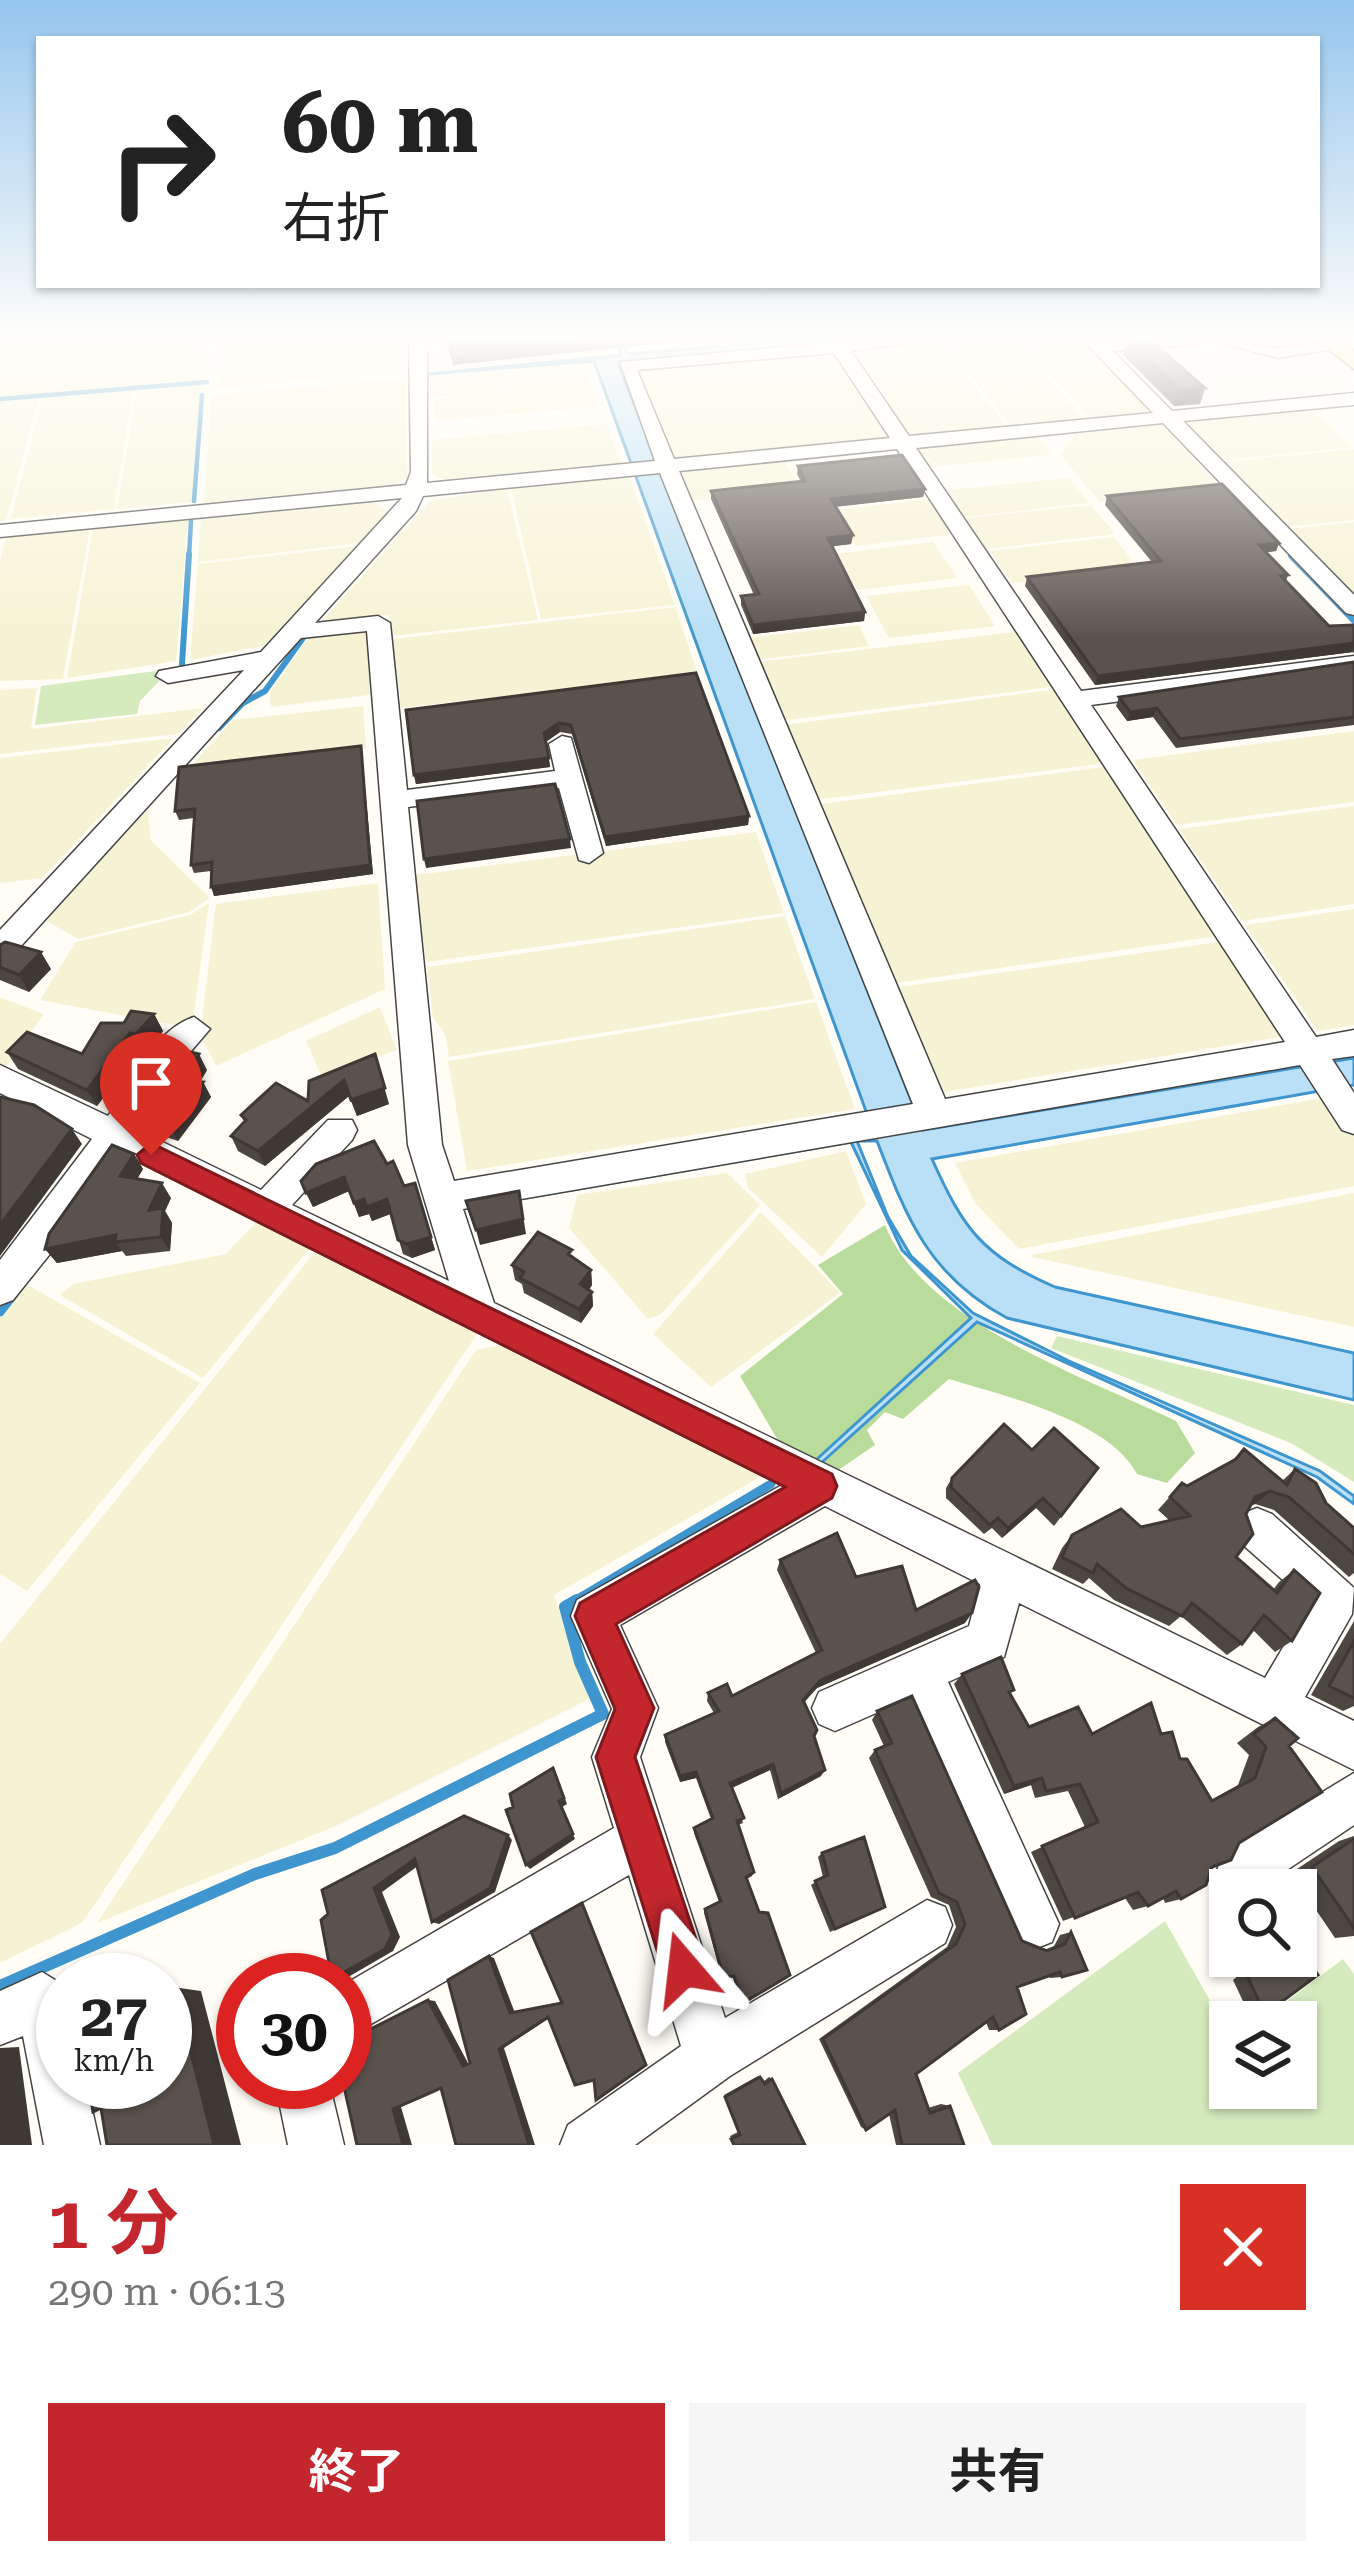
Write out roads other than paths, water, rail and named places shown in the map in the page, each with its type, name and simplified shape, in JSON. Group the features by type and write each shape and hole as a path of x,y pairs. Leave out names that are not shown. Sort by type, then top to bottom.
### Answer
{"street":[{"path":"0,950 409,506 421,472 420,439"},
{"path":"654,439 934,1114"},
{"path":"900,439 1354,1120"},
{"path":"0,531 944,439"},
{"path":"1189,439 1354,608"},
{"path":"293,632 378,623 425,1145 478,1313"},
{"path":"168,676 269,658"},
{"path":"1075,699 1354,663"},
{"path":"562,744 589,853"},
{"path":"394,800 571,778"},
{"path":"0,1288 113,1137 162,1062 194,1029"},
{"path":"442,1198 1354,1043"},
{"path":"0,1078 820,1486 1354,1745"},
{"path":"267,1208 340,1130"},
{"path":"711,2057 616,1757 635,1708 593,1616 820,1486"},
{"path":"1257,1529 1336,1598 1275,1706"},
{"path":"835,1708 988,1641 1004,1574"},
{"path":"919,1671 1034,1924"},
{"path":"1244,1869 1354,1797"},
{"path":"372,1997 645,1838"},
{"path":"588,2145 711,2057 927,1924"},
{"path":"0,2019 42,1998 72,2145"},
{"path":"308,2109 316,2145"}],"water":[{"path":"622,439 648,439 923,1130 1354,1058 1354,1085 932,1159 954,1204 978,1238 1030,1275 1055,1287 1354,1353 1354,1400 1007,1318 980,1302 940,1264 911,1220 877,1141 857,1141 888,1217 911,1256 973,1313 1069,1361 1320,1471 1354,1496 1354,1504 1317,1477 977,1322 820,1464 816,1460 971,1318 902,1250 851,1142 462,1209 460,1201 875,1136"}],"waterway":[{"path":"194,501 199,439"},
{"path":"189,557 191,520"},
{"path":"182,664 189,554"},
{"path":"1291,556 1354,621"},
{"path":"219,728 243,703 265,691 303,638"},
{"path":"0,1312 14,1294"},
{"path":"571,1603 771,1484"},
{"path":"0,1986 255,1874 335,1848 603,1714 580,1662 565,1607 577,1600"}]}
